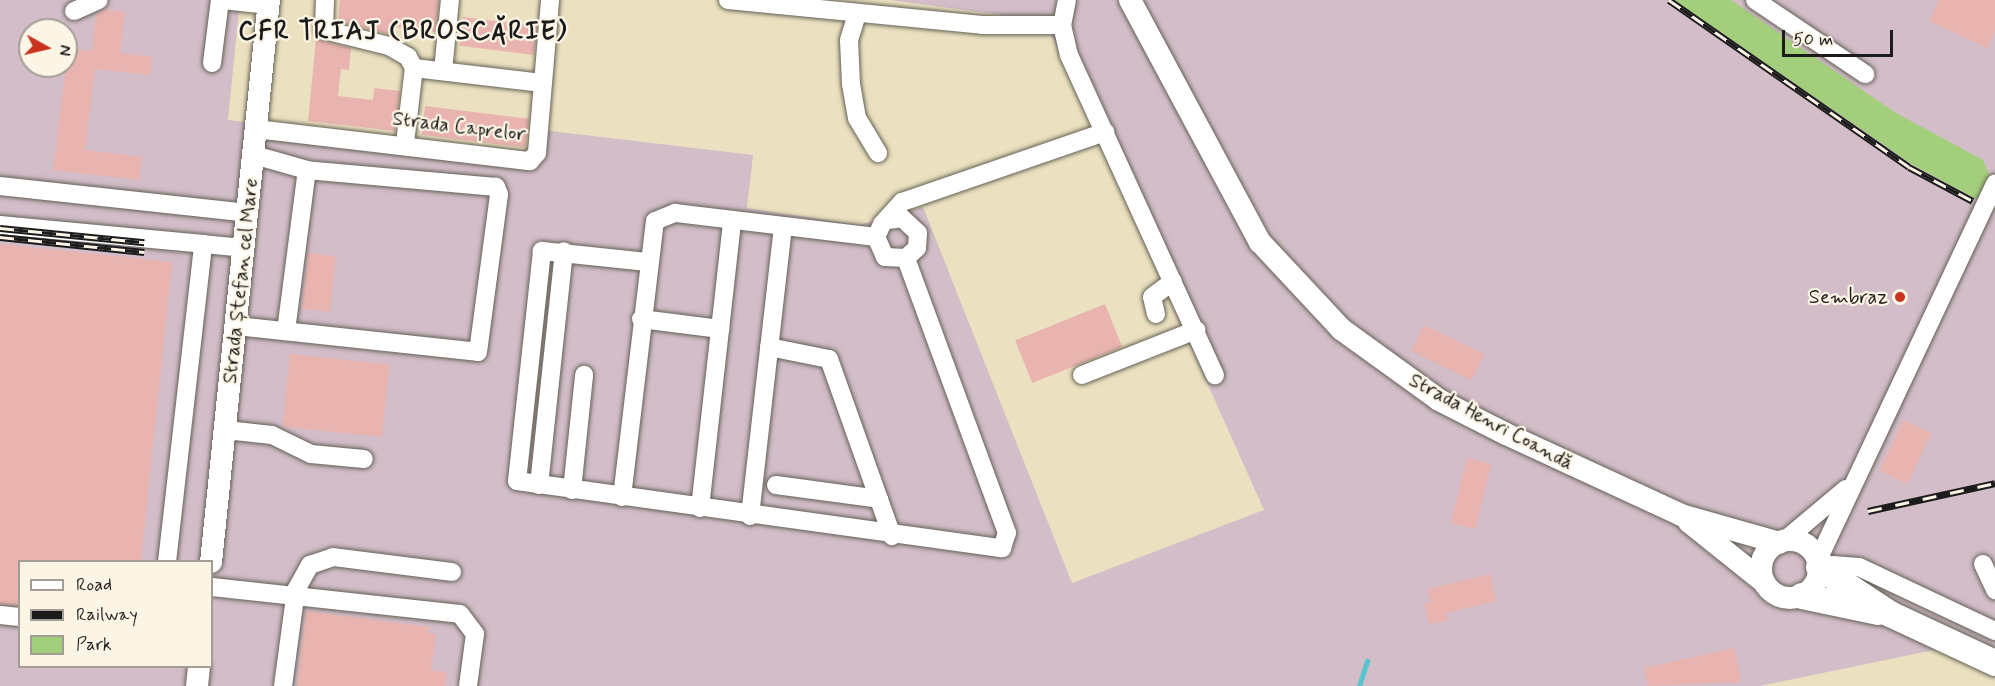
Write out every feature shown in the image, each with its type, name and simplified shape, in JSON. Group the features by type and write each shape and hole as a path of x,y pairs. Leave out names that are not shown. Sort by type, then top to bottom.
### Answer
{"highway":[{"path":"1819,563 1890,614 1995,663"},
{"path":"1802,596 1890,614"}],"main road":[{"name":"Strada Henri Coandă","path":"1130,0 1244,216 1282,270 1323,313 1439,400 1681,515 1781,542"},
{"name":"Strada Ștefan cel Mare","path":"211,560 269,3"},
{"name":"Strada Henri Coandă","path":"1681,515 1764,582"},
{"path":"1781,542 1804,544 1819,563 1815,584 1802,596 1785,598 1764,582 1762,564 1781,542"},
{"path":"197,686 199,668"}],"street":[{"path":"74,11 99,0"},
{"path":"212,63 222,0 269,3"},
{"path":"325,0 324,30 363,38 402,52 414,68 405,143"},
{"path":"443,71 450,0"},
{"path":"414,68 542,83 550,0"},
{"path":"728,0 982,25 1062,25"},
{"path":"1067,0 1062,25 1069,55 1215,375"},
{"path":"1755,0 1864,74"},
{"path":"857,14 849,40 851,84 857,118 878,153"},
{"name":"Strada Caprelor","path":"256,129 405,143 530,161 537,153 542,83"},
{"path":"876,237 902,202 1105,132"},
{"path":"236,326 478,352 500,194 496,187 307,170 254,155"},
{"path":"286,331 307,170"},
{"path":"1995,184 1856,479 1819,563 1859,567 1995,632"},
{"path":"0,186 248,213"},
{"path":"622,497 651,231 662,215 876,237"},
{"path":"876,237 885,257 906,258 917,248 918,233 902,218 888,220"},
{"path":"700,508 732,221"},
{"path":"0,225 244,248"},
{"path":"750,516 783,228"},
{"path":"167,560 203,244"},
{"path":"648,262 547,249 540,257 516,478 539,485 572,490 994,549 1008,539 906,258"},
{"path":"1156,314 1152,297 1173,281"},
{"path":"641,319 720,329"},
{"path":"1082,375 1196,330"},
{"path":"770,347 829,359 892,536"},
{"path":"572,490 584,375"},
{"path":"226,430 272,435 311,454 364,459"},
{"path":"1781,542 1856,479"},
{"path":"776,485 879,499"},
{"path":"283,686 295,596 310,565 333,557 452,572"},
{"path":"1983,564 1995,590"},
{"path":"213,587 467,618 475,634 468,686"},
{"path":"0,615 18,617"}],"shaded area":[{"path":"0,0 240,0 228,120 537,160 542,130 753,155 747,208 859,225 923,207 1072,583 1264,510 1045,21 890,0 1995,0 1995,663 1958,645 1760,686 0,686"}],"green space":[{"path":"1674,0 1731,0 1896,113 1983,160 1990,177 1978,200 1913,165"}],"building":[{"path":"340,0 439,0 436,32 395,27 394,35 338,22"},
{"path":"1939,0 1995,0 1995,31 1987,48 1929,21"},
{"path":"105,9 125,12 120,53 152,57 150,75 95,69 85,150 142,157 139,180 53,170 64,78 78,78 78,49 92,51 96,14"},
{"path":"463,17 537,26 534,55 459,46"},
{"path":"316,39 351,48 349,70 341,69 338,96 373,100 374,88 400,91 395,131 308,121"},
{"path":"425,106 529,119 526,148 421,135"},
{"path":"0,244 172,262 141,560 18,560 18,606 0,604"},
{"path":"308,253 336,256 330,312 302,309"},
{"path":"1105,304 1122,347 1032,383 1015,340"},
{"path":"1424,325 1484,354 1472,380 1411,351"},
{"path":"290,354 389,364 382,437 282,427"},
{"path":"1903,420 1931,433 1907,484 1879,471"},
{"path":"1467,458 1491,464 1475,529 1451,523"},
{"path":"1490,574 1496,601 1446,613 1448,620 1429,624 1424,604 1431,602 1428,589"},
{"path":"306,611 429,627 428,633 436,634 431,670 447,672 445,686 297,686"},
{"path":"1734,648 1741,682 1648,686 1644,668"}],"waterway":[{"path":"1359,686 1367,661"}],"railway":[{"path":"1669,0 1909,167 1973,201"},
{"path":"0,228 144,242"},
{"path":"0,237 144,252"},
{"path":"1868,511 1995,483"}],"place":[{"name":"Sembraz","path":"1900,297"}],"district":[{"name":"CFR TRIAJ (BROSCĂRIE)","path":"403,33"}]}
